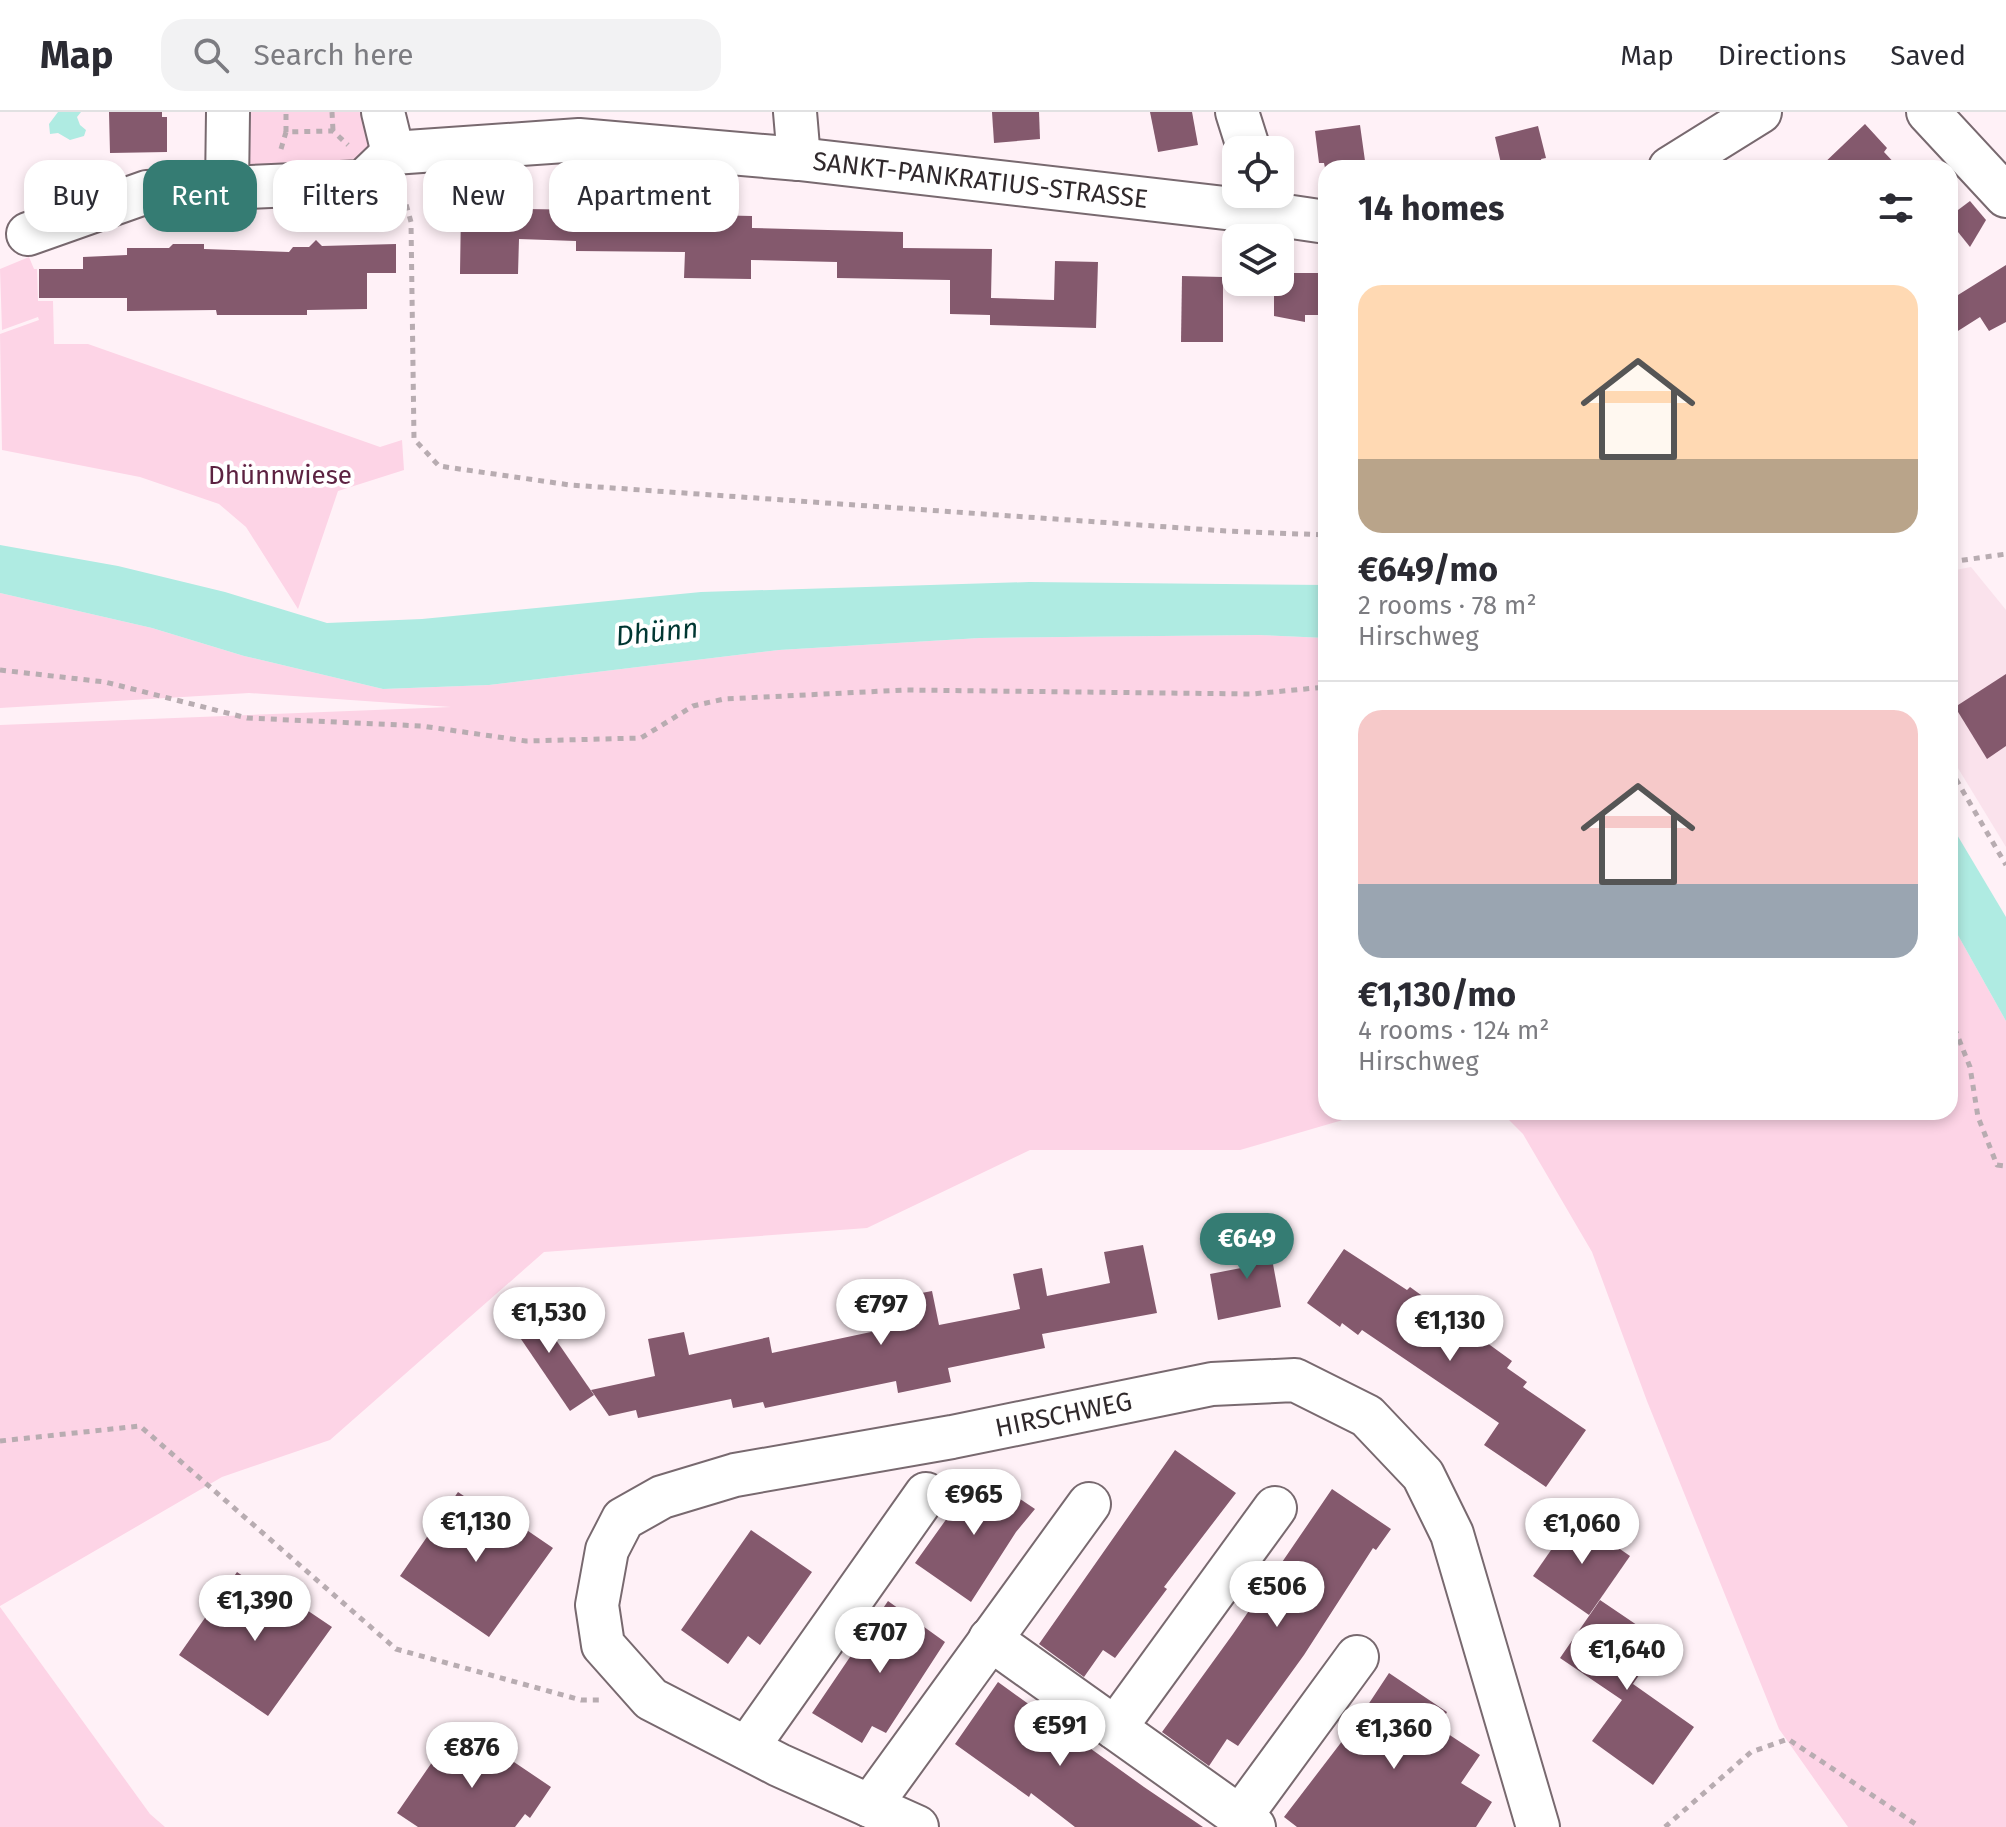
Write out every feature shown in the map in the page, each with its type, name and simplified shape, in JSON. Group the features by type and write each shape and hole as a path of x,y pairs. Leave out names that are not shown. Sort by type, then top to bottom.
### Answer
{"street":[{"path":"227,160 228,112"},
{"path":"257,187 363,182 393,153 383,112"},
{"path":"795,112 799,159"},
{"path":"1237,112 1245,136"},
{"path":"1683,160 1760,112"},
{"path":"1928,112 2006,196"},
{"name":"SANKT-PANKRATIUS-STRASSE","path":"393,153 579,140 1222,199"},
{"path":"28,234 143,193"},
{"name":"SANKT-PANKRATIUS-STRASSE","path":"1274,208 1318,220"},
{"name":"HIRSCHWEG","path":"917,1827 747,1748 651,1699 603,1645 597,1605 607,1550 623,1519 662,1497 735,1475 952,1437 1212,1384 1295,1380 1367,1416 1423,1475 1452,1534 1538,1827"},
{"path":"747,1748 926,1494"},
{"path":"870,1806 1089,1504"},
{"path":"1115,1728 1275,1508"},
{"path":"990,1639 1247,1822 1357,1657"}],"path":[{"path":"286,112 286,132"},
{"path":"332,112 333,131"},
{"path":"393,153 411,222 414,439 439,466 570,485 1210,530 1318,535"},
{"path":"1958,561 2006,554"},
{"path":"0,670 105,682 247,718 422,726 526,741 641,738 693,706 724,699 905,690 1252,694 1318,688"},
{"path":"1958,783 2006,865"},
{"path":"1958,1037 1970,1067 1978,1117 1997,1165 2006,1166"},
{"path":"0,1441 140,1426 396,1649 581,1700 651,1699"},
{"path":"1665,1827 1751,1752 1788,1739 1920,1827"}],"shaded area":[{"path":"1971,567 2006,610 2006,847 1958,768 1958,569"}],"green space":[{"path":"240,112 366,112 372,142 366,160 273,160 273,169 257,170 257,160 244,160"},
{"name":"Dhünnwiese","path":"29,257 34,269 37,269 38,301 53,301 54,344 88,344 380,447 402,440 404,470 338,491 298,609 246,527 219,504 140,477 2,450 0,334 39,320 38,317 2,330 0,269"},
{"path":"0,593 152,628 244,656 383,689 489,685 779,650 980,638 1258,635 1318,638 1318,1120 1343,1120 1240,1150 1030,1150 867,1228 544,1252 330,1440 222,1477 0,1606 0,725 451,707 249,693 0,708"},
{"path":"1958,935 2006,1021 2006,1827 1848,1827 1779,1729 1647,1401 1592,1252 1523,1134 1509,1120 1958,1120"},
{"path":"0,1607 150,1814 165,1827 0,1827"}],"water":[{"path":"58,112 81,112 77,117 86,130 84,136 70,140 58,133 50,134 49,124"},
{"name":"Dhünn","path":"0,545 118,566 225,592 327,623 422,619 701,592 1029,582 1318,585 1318,638 1258,635 980,638 779,650 489,685 383,689 244,656 152,628 0,593"},
{"path":"1958,836 2006,917 2006,1021 1958,935"}],"building":[{"path":"109,112 162,112 162,117 167,117 167,152 110,153"},
{"path":"992,112 1039,112 1040,139 994,143"},
{"path":"1150,112 1192,112 1198,145 1158,152"},
{"path":"1865,124 1887,148 1884,152 1892,160 1827,160"},
{"path":"1360,125 1365,160 1319,160 1315,131"},
{"path":"1538,126 1546,158 1500,160 1495,137"},
{"path":"1970,201 1986,220 1970,247 1958,232 1958,210"},
{"path":"533,209 549,209 549,232 739,232 739,216 752,216 752,228 903,232 903,248 992,249 991,298 1054,300 1055,261 1098,262 1096,328 990,325 990,315 950,314 950,280 837,278 837,262 751,260 751,279 684,278 685,252 576,251 576,241 519,239 518,274 460,274 461,232 533,232"},
{"path":"316,240 322,246 396,244 396,273 367,273 367,309 307,310 307,315 217,315 216,310 127,311 127,298 39,298 39,269 83,269 83,257 127,255 127,248 169,248 173,244 204,244 204,249 289,252 293,247 309,247"},
{"path":"2006,265 2006,322 1989,331 1980,317 1958,331 1958,295"},
{"path":"1294,273 1318,273 1318,315 1305,315 1305,322 1274,316 1274,296 1294,296"},
{"path":"1182,276 1222,277 1223,342 1181,342"},
{"path":"2006,674 2006,746 1987,759 1958,712 1958,705"},
{"path":"1267,1232 1281,1307 1218,1320 1210,1274 1241,1268 1235,1238"},
{"path":"1143,1245 1157,1313 1042,1334 1045,1348 948,1368 951,1382 898,1393 896,1381 765,1408 763,1402 733,1408 731,1399 638,1418 636,1410 609,1416 591,1390 655,1376 648,1339 684,1332 689,1355 769,1337 772,1353 885,1329 880,1301 932,1291 939,1325 1020,1309 1013,1274 1042,1268 1047,1296 1110,1283 1104,1252"},
{"path":"1344,1249 1407,1290 1410,1287 1512,1361 1507,1368 1527,1382 1523,1387 1586,1430 1546,1487 1484,1445 1499,1423 1362,1330 1358,1335 1342,1323 1340,1327 1307,1303"},
{"path":"527,1298 594,1395 570,1411 504,1314"},
{"path":"1175,1450 1236,1493 1164,1587 1167,1589 1115,1658 1103,1650 1084,1677 1039,1644"},
{"path":"980,1472 1035,1509 1016,1532 971,1602 915,1563"},
{"path":"1332,1489 1391,1529 1376,1550 1373,1548 1304,1655 1238,1746 1227,1739 1209,1766 1162,1732"},
{"path":"458,1492 507,1525 512,1520 553,1548 489,1637 400,1576"},
{"path":"1574,1517 1630,1556 1589,1615 1533,1576"},
{"path":"751,1530 812,1572 760,1645 748,1636 728,1664 681,1630"},
{"path":"237,1572 285,1605 289,1598 332,1627 268,1716 179,1655"},
{"path":"1600,1600 1662,1642 1626,1694 1633,1684 1694,1727 1653,1785 1592,1741 1622,1700 1560,1658"},
{"path":"888,1601 945,1642 886,1733 872,1726 862,1743 812,1713"},
{"path":"1389,1673 1447,1712 1439,1728 1480,1755 1461,1783 1492,1802 1476,1827 1297,1827 1284,1817 1356,1723"},
{"path":"998,1682 1203,1827 1075,1827 1031,1793 1029,1797 955,1744"},
{"path":"455,1729 507,1765 511,1760 551,1787 530,1818 525,1814 515,1827 418,1827 397,1813"}]}
